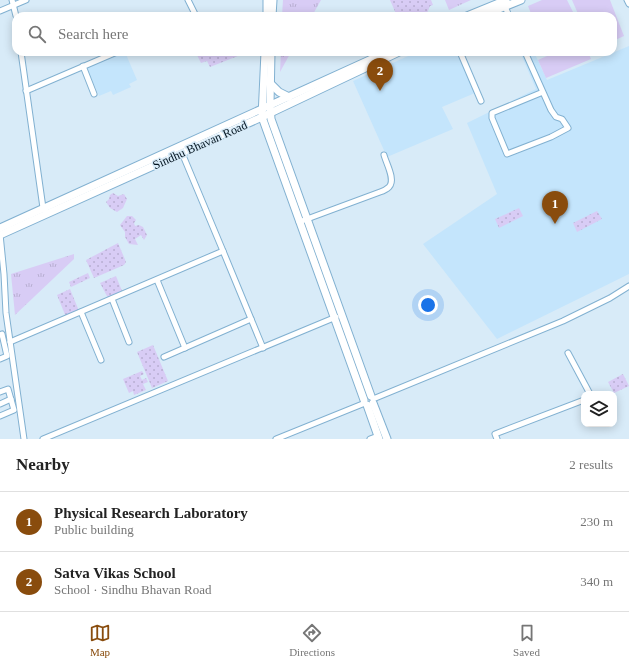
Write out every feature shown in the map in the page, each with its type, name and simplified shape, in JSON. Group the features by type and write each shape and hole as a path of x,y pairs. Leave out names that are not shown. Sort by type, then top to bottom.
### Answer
{"main road":[{"path":"266,12 267,0"},
{"path":"272,12 273,0"},
{"path":"479,12 505,3 520,0"},
{"path":"489,12 505,3"},
{"path":"266,56 262,117 334,318 369,401 387,439"},
{"path":"271,56 270,113 342,315 369,401 378,438"},
{"name":"Sindhu Bhavan Road","path":"0,235 45,211 270,105 378,56"},
{"name":"Sindhu Bhavan Road","path":"0,228 45,211 182,153 391,56"},
{"path":"271,84 279,92 289,97"}],"street":[{"path":"0,12 14,3 26,0"},
{"path":"188,0 194,12"},
{"path":"628,0 629,4"},
{"path":"22,56 45,211"},
{"path":"26,91 107,56"},
{"path":"462,56 481,100"},
{"path":"527,56 543,92 551,110 556,117 562,119 568,128 550,137 507,154 492,118 492,113 543,92"},
{"path":"83,66 94,94"},
{"path":"182,153 263,348"},
{"path":"299,222 380,192 389,187 391,184 391,179 384,155"},
{"path":"0,235 6,315 24,439"},
{"path":"10,342 223,251"},
{"path":"157,280 186,348"},
{"path":"276,439 563,321 610,298 629,286"},
{"path":"112,299 129,342"},
{"path":"81,312 101,360"},
{"path":"0,318 6,315"},
{"path":"43,439 342,315"},
{"path":"164,357 251,319"},
{"path":"0,335 2,334 2,345 7,356 0,359"},
{"path":"568,353 588,391"},
{"path":"0,392 16,385"},
{"path":"0,416 14,410 8,389"},
{"path":"0,404 11,399"},
{"path":"497,439 495,434 581,401"},
{"path":"370,439 378,438"}],"shaded area":[{"path":"629,46 629,274 497,339 423,244 497,194 467,123 536,89 522,56 536,56 547,80 605,56 617,56 617,51"},
{"path":"116,56 127,56 137,80 129,84 131,87 113,95 111,91 99,96 87,68"},
{"path":"408,56 460,56 475,93 442,107 453,129 387,157 353,81"}],"green space":[{"path":"283,0 321,0 314,12 282,12"},
{"path":"390,0 431,0 433,5 430,6 427,12 395,12"},
{"path":"445,0 471,0 449,10"},
{"path":"542,0 567,0 573,12 530,12 528,6"},
{"path":"572,0 610,0 615,12 577,12"},
{"path":"617,18 624,36 617,39"},
{"path":"198,56 238,56 210,67 207,61 201,63"},
{"path":"281,56 289,56 280,72"},
{"path":"547,56 590,56 591,59 546,78 538,60"},
{"path":"113,193 118,196 124,194 127,199 123,208 117,212 110,208 106,202"},
{"path":"519,208 523,216 499,228 495,219"},
{"path":"597,211 602,219 577,232 573,223"},
{"path":"127,216 132,216 136,220 134,223 135,226 139,225 143,227 147,235 144,240 141,235 135,239 138,245 129,244 125,237 125,232 120,225"},
{"path":"118,243 126,262 124,265 94,278 86,260"},
{"path":"74,254 74,259 15,315 11,274"},
{"path":"88,273 90,278 71,287 69,282"},
{"path":"116,276 122,291 108,298 100,283"},
{"path":"70,289 79,311 66,317 57,295"},
{"path":"153,345 168,381 152,388 137,352"},
{"path":"142,371 144,374 140,376 142,380 146,378 148,382 143,384 146,390 134,395 133,391 129,393 123,379"},
{"path":"623,374 629,386 617,392 613,391 608,382"}],"place":[{"name":"Satva Vikas School","path":"380,91"},
{"name":"Physical Research Laboratory","path":"555,224"}]}
